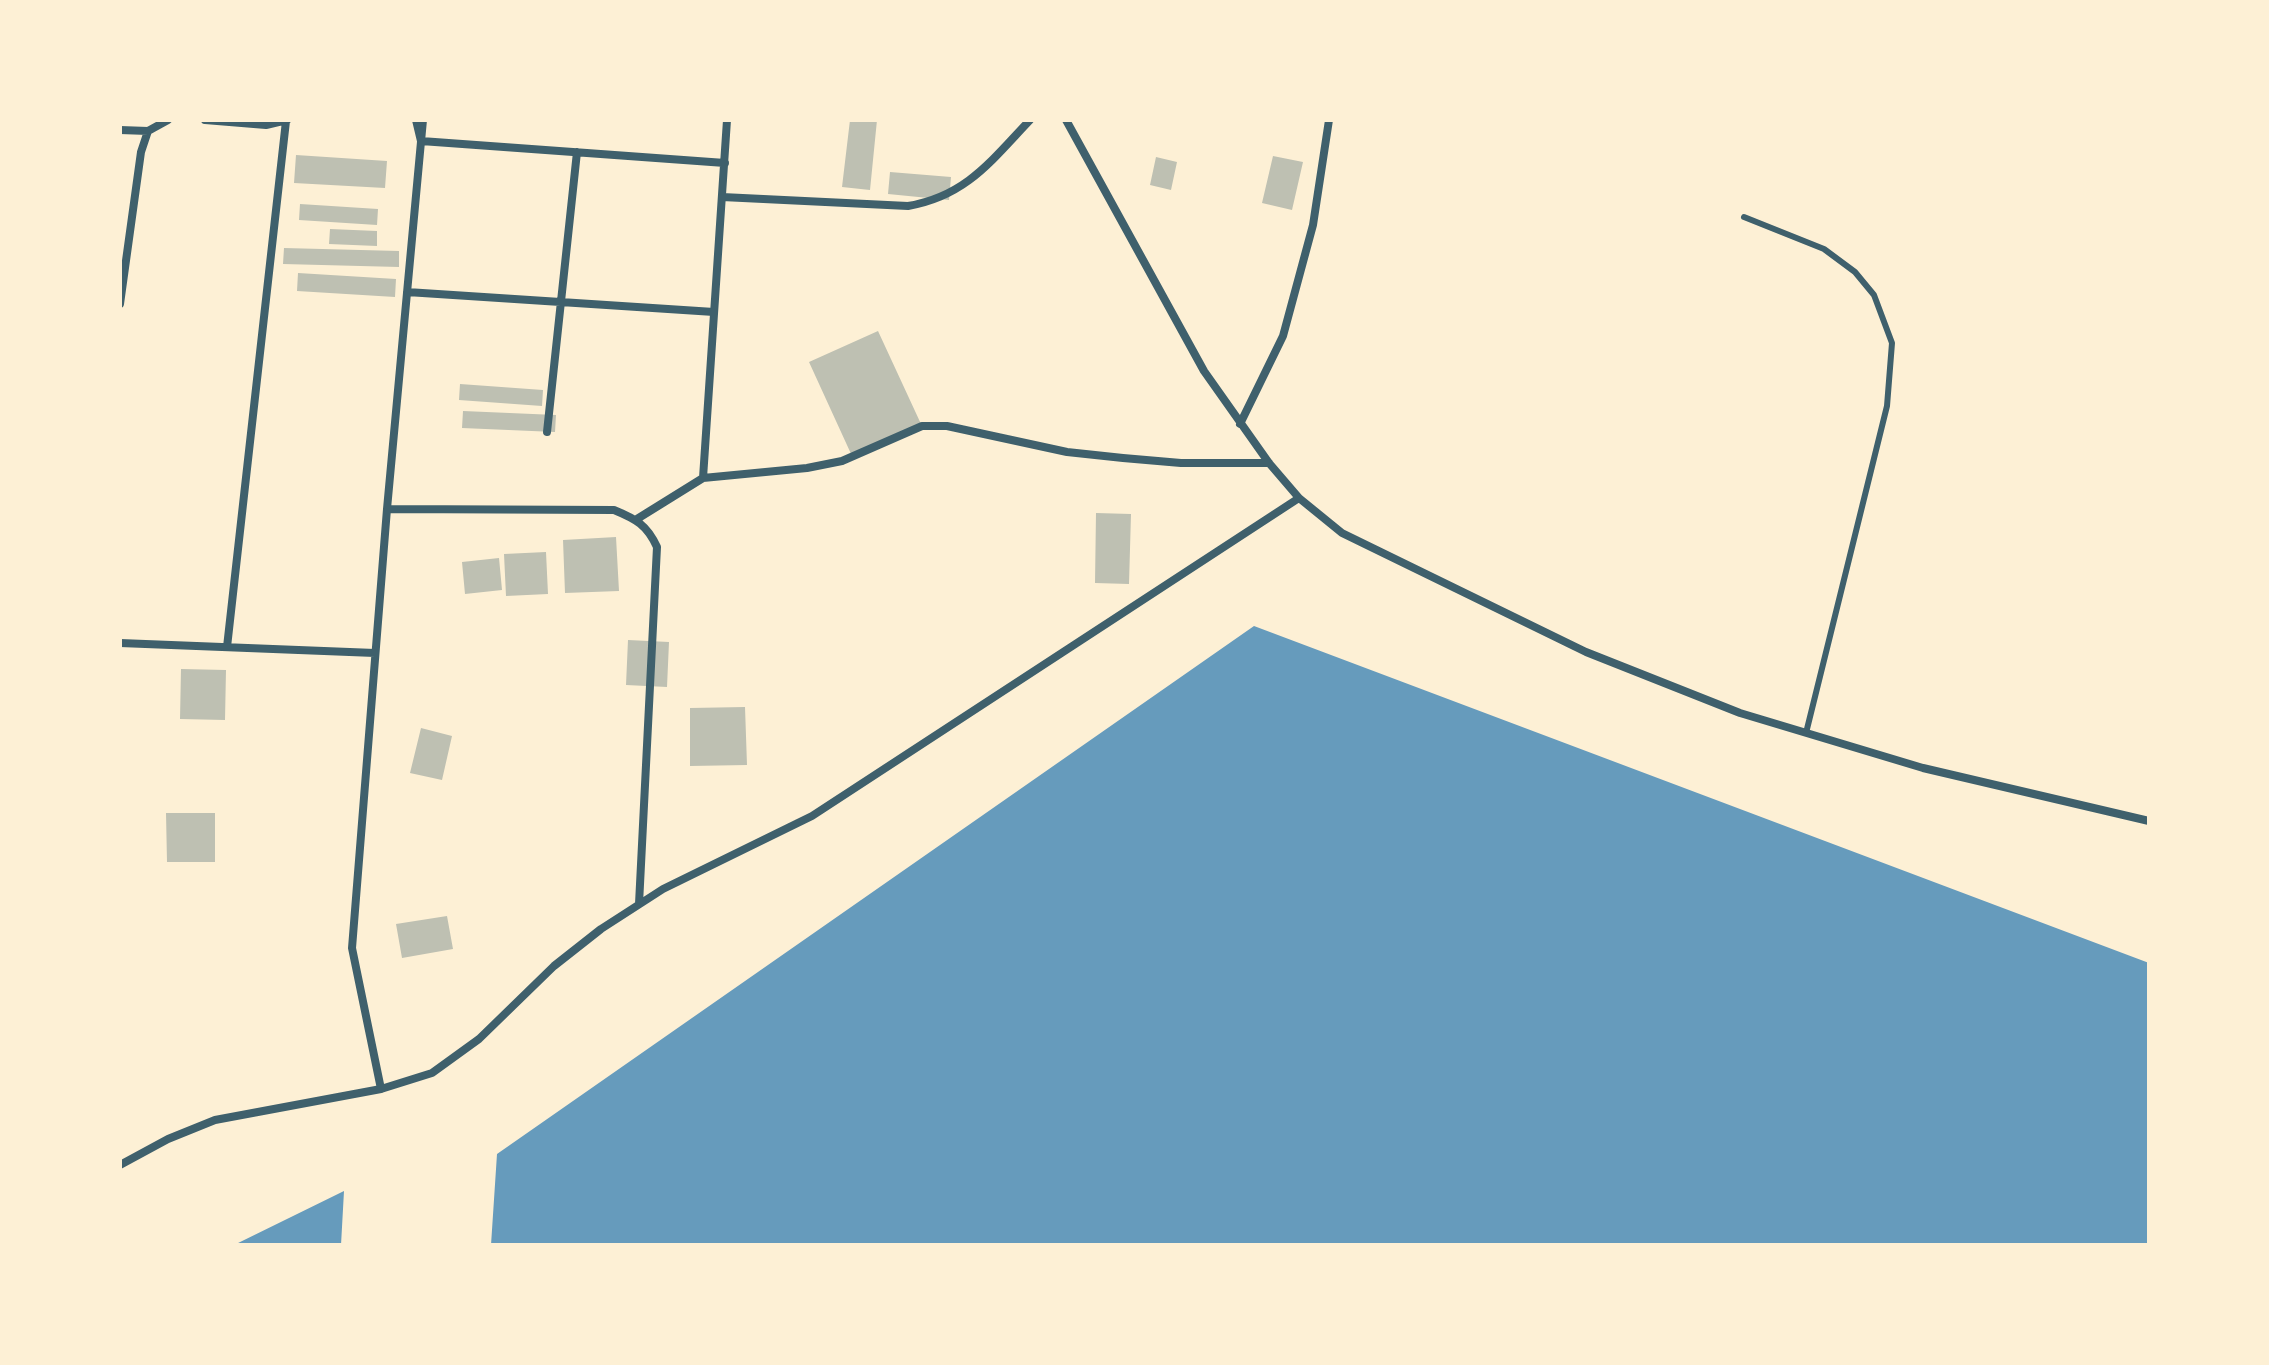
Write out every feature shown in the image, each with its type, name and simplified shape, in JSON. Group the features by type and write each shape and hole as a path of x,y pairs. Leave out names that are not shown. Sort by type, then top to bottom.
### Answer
{"street":[{"path":"120,130 148,131 168,120"},
{"path":"205,120 266,125 286,120 227,647"},
{"path":"416,120 421,141"},
{"path":"381,1089 352,948 387,509 423,120"},
{"path":"703,478 727,120"},
{"path":"722,197 908,206 935,201 970,183 1030,120"},
{"path":"1066,120 1204,371 1269,463 1299,498 1342,533 1586,652 1740,713 1923,768 2149,821"},
{"path":"1240,424 1283,336 1313,225 1329,120"},
{"path":"120,304 141,152 148,131"},
{"path":"421,141 725,163"},
{"path":"547,432 577,152"},
{"path":"407,292 714,312"},
{"path":"637,519 703,478 807,468 842,461 922,426 947,426 1081,454 1181,463 1269,463"},
{"path":"120,1165 168,1139 215,1120 381,1089 432,1073 479,1039 554,966 639,904 812,816 1299,498"},
{"path":"387,509 614,510 637,519 649,529 657,547 639,904"},
{"path":"120,643 375,653"}],"lane":[{"path":"1744,217 1824,249 1855,272 1874,295 1892,343 1887,406 1806,733"}],"water":[{"path":"1254,626 2149,963 2149,1245 491,1245 497,1154"},
{"path":"344,1191 341,1245 234,1245"}],"building":[{"path":"850,120 877,120 870,190 842,187"},
{"path":"296,155 387,161 385,188 294,183"},
{"path":"1273,156 1303,162 1292,210 1262,203"},
{"path":"1156,157 1177,162 1171,190 1150,185"},
{"path":"890,172 951,177 949,200 888,194"},
{"path":"300,204 378,209 377,225 299,220"},
{"path":"330,229 377,231 377,246 329,244"},
{"path":"284,248 399,251 399,267 283,264"},
{"path":"298,273 396,279 395,297 297,291"},
{"path":"878,331 921,424 852,456 809,362"},
{"path":"460,384 543,390 542,406 459,400"},
{"path":"463,411 556,415 555,432 462,428"},
{"path":"1096,513 1131,514 1129,584 1095,583"},
{"path":"616,537 619,591 565,593 563,540"},
{"path":"546,552 548,594 506,596 504,554"},
{"path":"499,558 502,590 465,594 462,562"},
{"path":"628,640 669,642 667,687 626,685"},
{"path":"181,669 226,670 225,720 180,719"},
{"path":"745,707 747,765 690,766 690,708"},
{"path":"421,728 452,736 442,780 410,773"},
{"path":"166,813 215,813 215,862 167,862"},
{"path":"447,916 453,949 402,958 396,924"}]}
